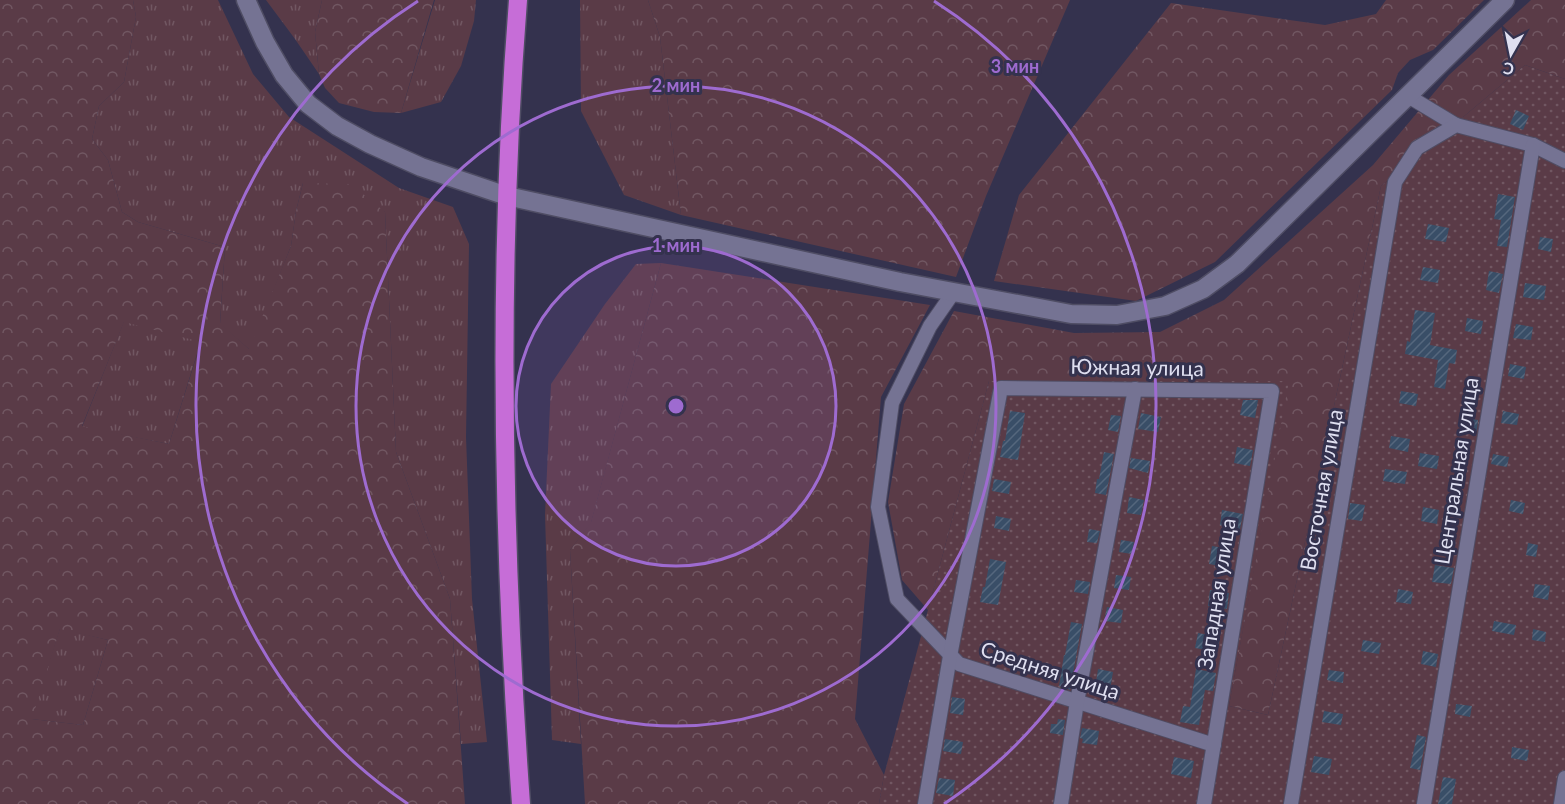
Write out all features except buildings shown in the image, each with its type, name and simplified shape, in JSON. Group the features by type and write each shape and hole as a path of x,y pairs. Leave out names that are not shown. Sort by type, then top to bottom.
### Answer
{"highway":[{"path":"518,0 507,196 505,329 507,554 521,804"}],"main road":[{"path":"246,0 265,42 284,75 308,104 338,126 370,144 421,167 507,196 953,293 1071,314 1117,315 1165,306 1203,289 1237,264 1505,0"}],"street":[{"path":"1408,96 1456,125 1533,145 1565,160"},
{"name":"Восточная улица","path":"1291,804 1395,182 1417,148 1456,125"},
{"name":"Центральная улица","path":"1424,804 1533,145"},
{"name":"Средняя улица","path":"953,293 930,326 892,403 878,507 897,599 959,664 1214,745"},
{"name":"Южная улица","path":"950,656 1001,388 1272,391"},
{"path":"1060,804 1135,388"},
{"name":"Западная улица","path":"1204,804 1272,391"},
{"path":"925,804 950,656"},
{"path":"1560,804 1565,777"}],"green space":[{"path":"0,0 133,0 136,17 124,82 99,106 92,139 108,160 122,212 138,222 225,247 220,323 249,349 291,246 303,183 351,184 385,212 396,452 450,599 465,804 0,804","holes":["124,322 201,342 169,444 82,426","60,629 108,640 83,725 32,719"]},
{"path":"133,0 218,0 253,74 289,117 399,188 453,207 469,244 466,437 472,599 487,742 461,744 450,599 396,452 385,212 303,183 291,246 250,350 220,324 225,247 138,222 122,212 108,160 92,139 99,106 124,82 136,17"},
{"path":"266,0 322,0 315,32 319,74 295,39"},
{"path":"322,0 434,0 401,113 374,112 339,103 325,88 319,74 315,32"},
{"path":"435,0 476,0 474,21 461,66 441,102 401,113"},
{"path":"580,0 648,0 660,37 681,215 624,195 581,111"},
{"path":"648,0 1070,0 986,196 956,277 681,215 660,37"},
{"path":"1386,0 1484,0 1433,50 1410,60 1398,73 1392,90 1215,262 1136,301 994,281 1019,195 1171,3 1325,25 1376,14"},
{"path":"1531,0 1565,0 1565,79 1525,65 1381,186 1268,715 1229,706 1288,381 989,381 928,610 902,580 888,502 904,404 954,311 1074,333 1160,332 1224,300 1373,165 1449,75"},
{"path":"1525,65 1565,79 1565,804 879,804 884,775 989,381 1289,381 1229,706 1268,715 1381,186"},
{"path":"661,263 591,523 570,550 581,744 552,740 545,515 551,384 605,304 636,264"},
{"path":"661,263 930,305 881,397 855,719 884,775 879,804 585,804 570,550 591,522"},
{"path":"124,321 201,341 169,444 82,427"},
{"path":"60,628 108,640 83,725 31,719"}]}
